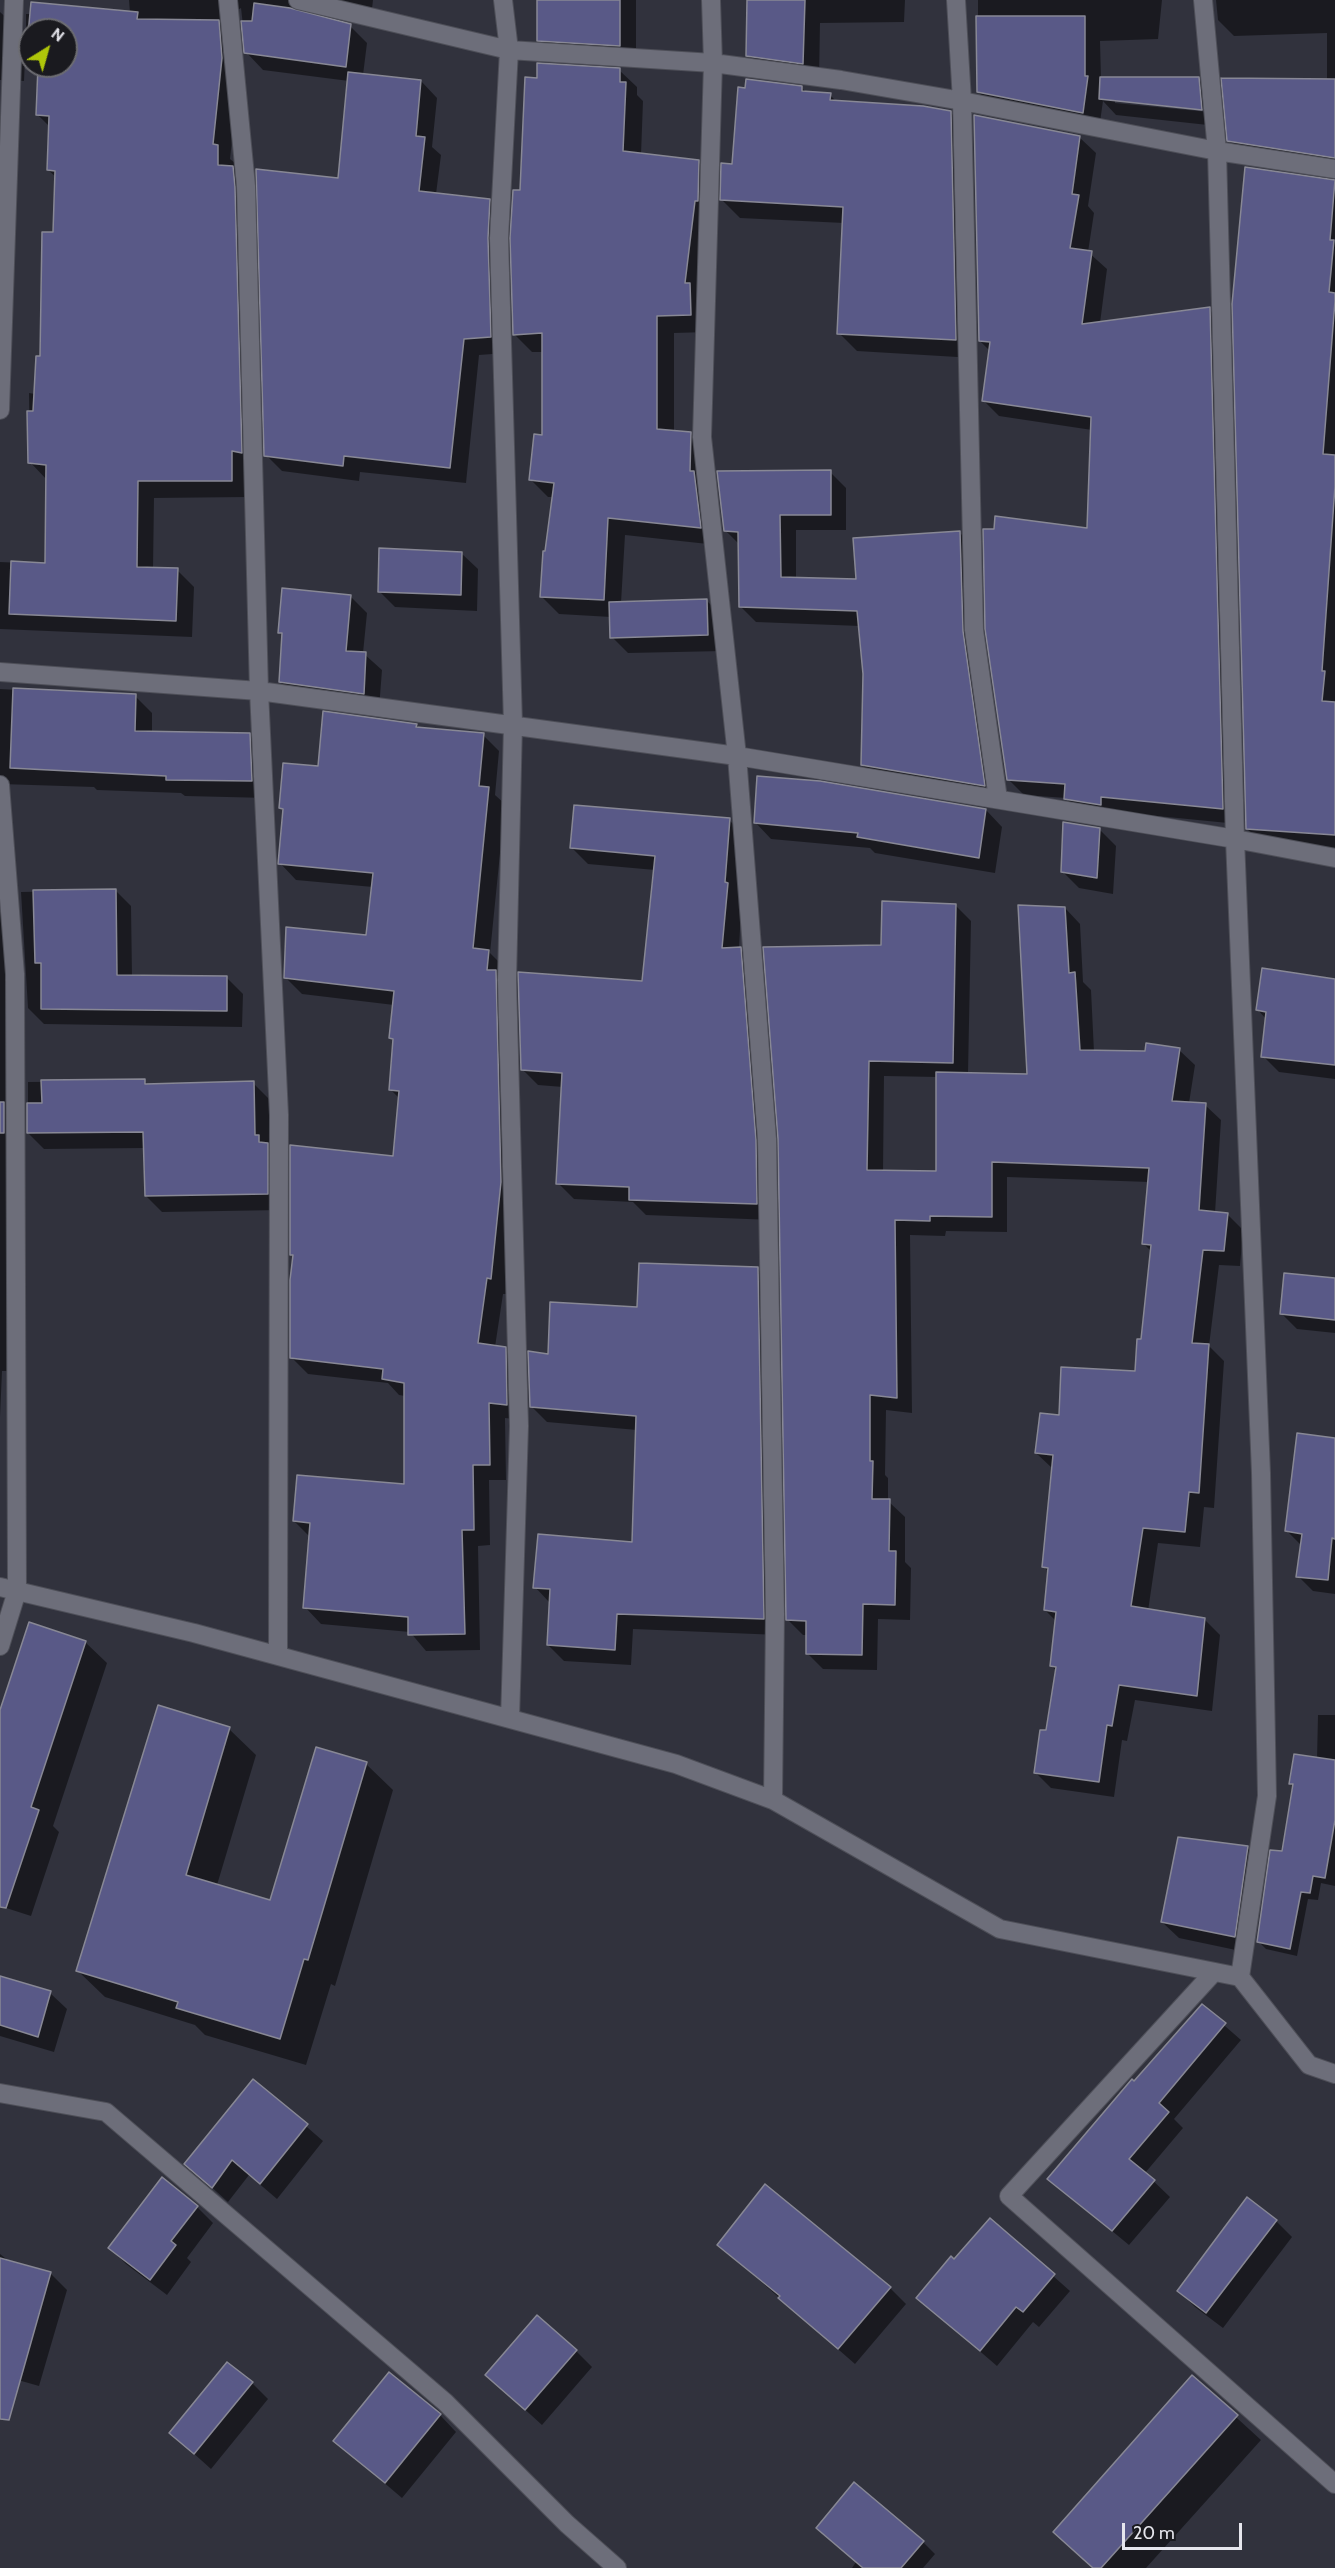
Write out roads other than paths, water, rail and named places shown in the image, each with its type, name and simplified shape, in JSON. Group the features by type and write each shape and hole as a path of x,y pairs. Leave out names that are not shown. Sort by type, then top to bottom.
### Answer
{"street":[{"path":"0,410 14,0"},
{"path":"228,0 246,186 259,691 279,1115 278,1656"},
{"path":"298,0 509,50 712,63 842,80 962,100 1217,151 1335,169"},
{"path":"503,0 509,50 499,238 513,724 507,980 519,1426 510,1719"},
{"path":"711,0 712,63 702,437 737,756 767,1139 775,1614 773,1800"},
{"path":"956,0 962,100 974,630 998,799"},
{"path":"1203,0 1217,151 1235,838 1261,1473 1267,1796 1240,1977"},
{"path":"0,672 259,691 513,724 737,756 1235,838 1335,858"},
{"path":"0,785 15,974 8,1589 0,1646"},
{"path":"8,1589 278,1656 676,1764 773,1800 1000,1929 1240,1977 1310,2065 1335,2074"},
{"path":"1214,1972 1009,2196 1335,2484"},
{"path":"0,2093 106,2112 445,2402 567,2524 616,2568"}]}
